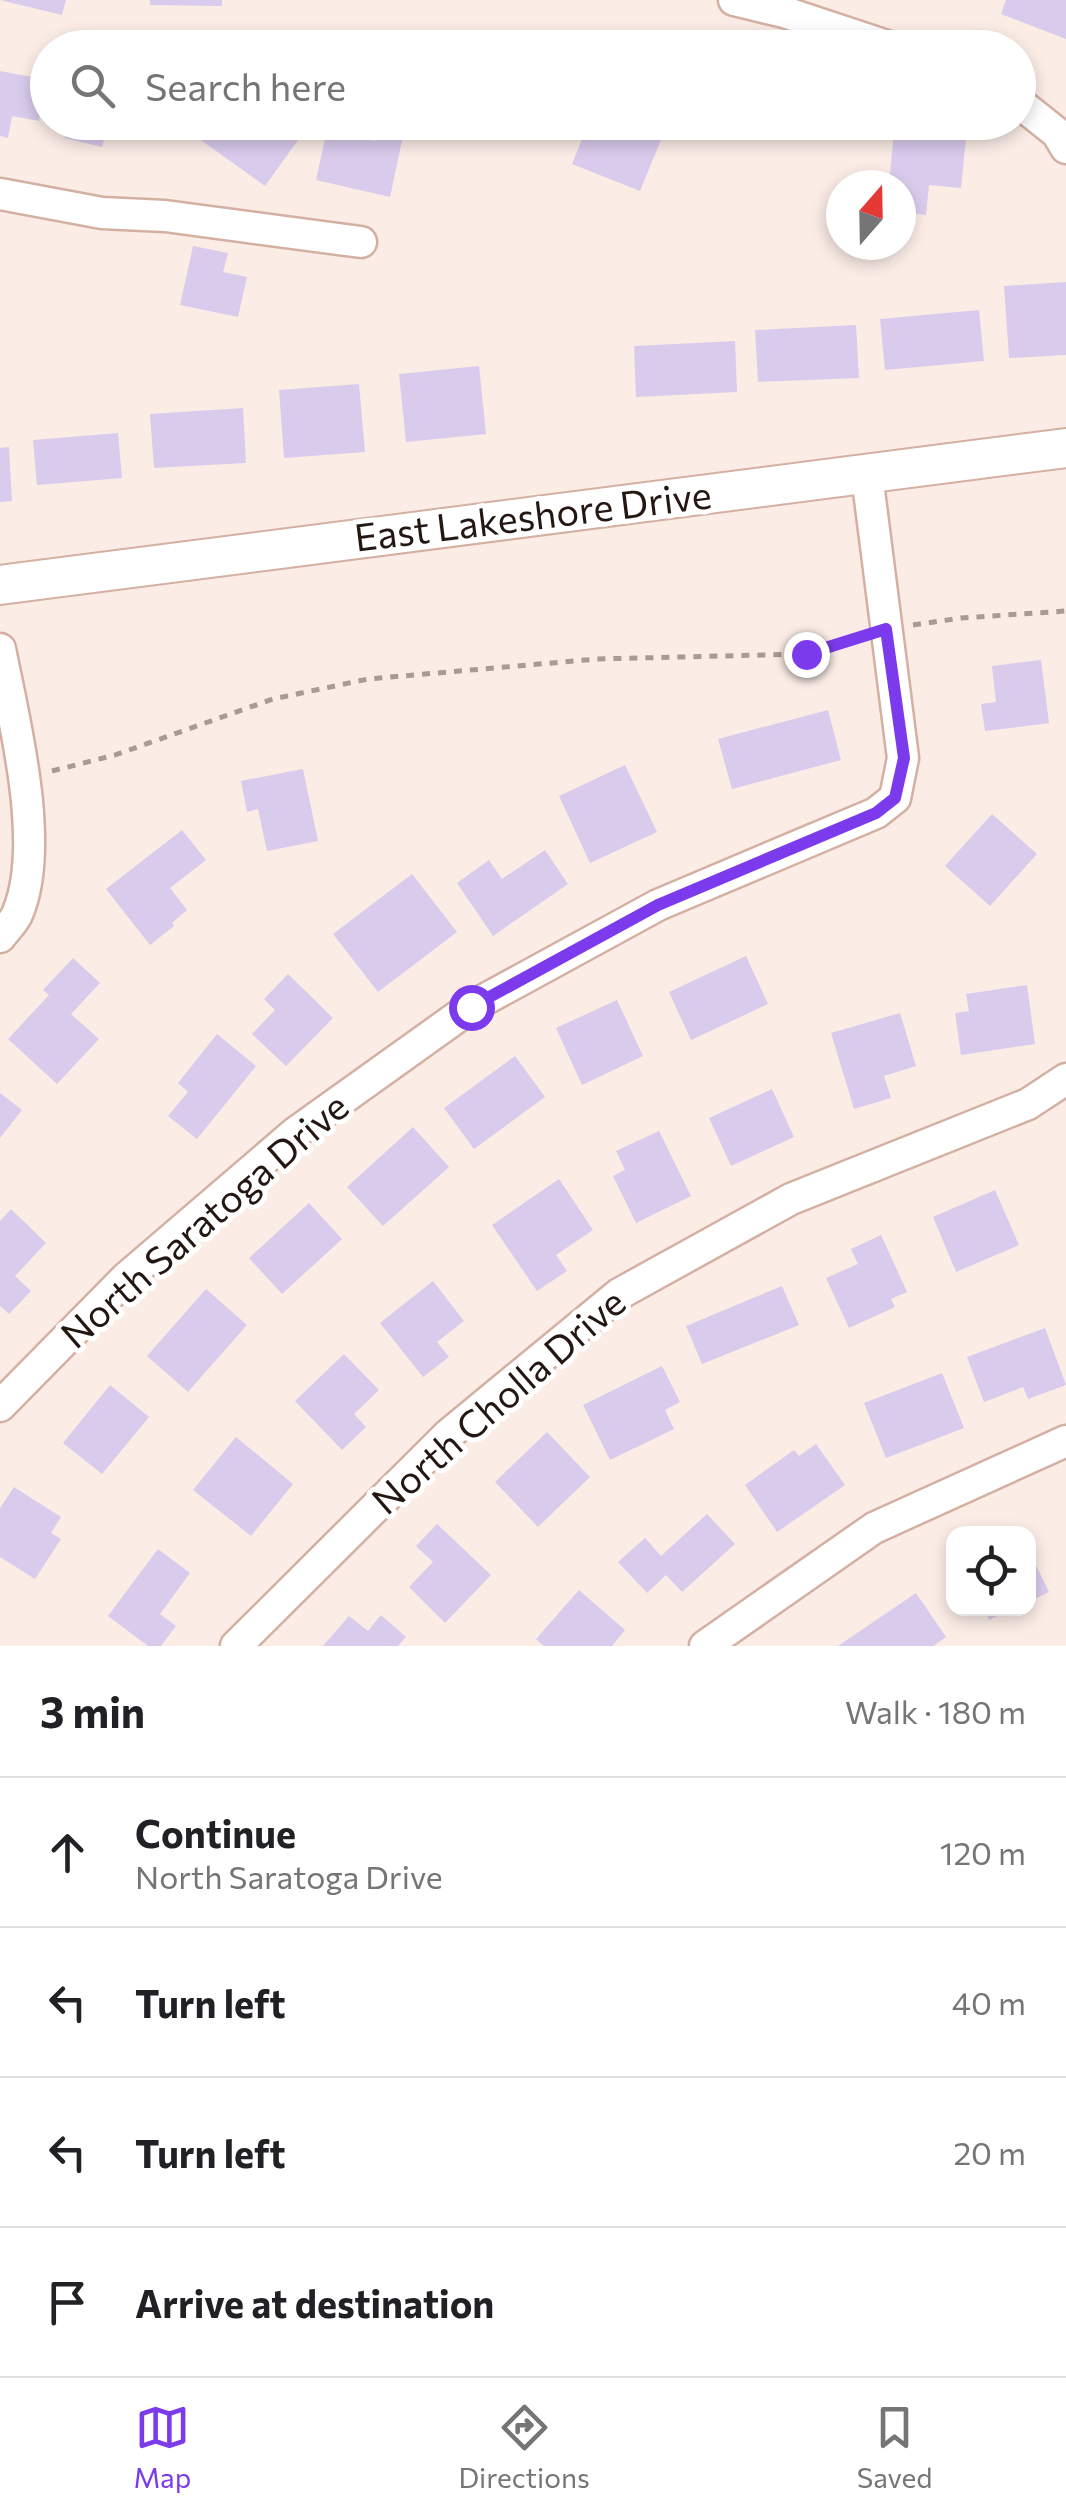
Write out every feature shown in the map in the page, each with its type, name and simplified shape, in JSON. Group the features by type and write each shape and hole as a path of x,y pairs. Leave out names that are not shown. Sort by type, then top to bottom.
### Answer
{"main road":[{"name":"East Lakeshore Drive","path":"0,585 1066,448"}],"street":[{"path":"734,0 838,30"},
{"path":"1036,117 1056,133 1066,148"},
{"path":"0,194 102,213 165,216 361,242"},
{"path":"867,475 886,629"},
{"name":"North Saratoga Drive","path":"0,1406 126,1278 295,1134 471,1007 658,905 876,813 895,798 904,758 886,629"},
{"path":"0,649 24,778 29,867 18,914 0,937"},
{"name":"North Cholla Drive","path":"236,1646 449,1434 619,1294 791,1199 1028,1104 1066,1080"},
{"path":"705,1646 874,1528 1066,1442"}],"path":[{"path":"24,778 115,755 272,699 368,679 598,659 806,654 886,629 961,618 1066,611"}],"building":[{"path":"0,0 66,0 62,15"},
{"path":"150,0 222,0 222,6 150,5"},
{"path":"1006,0 1066,0 1066,39 1001,14"},
{"path":"0,71 30,77 30,119 12,116 8,138 0,136"},
{"path":"73,140 104,140 102,147"},
{"path":"201,140 298,140 265,186"},
{"path":"325,140 402,140 390,197 316,180"},
{"path":"582,140 661,140 640,191 572,164"},
{"path":"893,140 966,140 961,188 929,185 926,215 916,214 916,170 890,170"},
{"path":"193,246 228,253 223,272 247,277 238,317 180,305"},
{"path":"1066,282 1066,355 1009,358 1004,286"},
{"path":"979,310 984,361 885,370 880,319"},
{"path":"856,325 859,378 758,382 755,330"},
{"path":"735,341 737,392 636,397 634,346"},
{"path":"479,366 486,434 406,442 399,374"},
{"path":"359,384 365,452 284,458 279,390"},
{"path":"243,408 246,463 154,468 150,414"},
{"path":"118,433 122,478 37,485 33,440"},
{"path":"9,447 12,501 0,502 0,448"},
{"path":"1041,660 1049,723 985,731 981,704 996,702 992,666"},
{"path":"828,710 841,760 732,789 718,739"},
{"path":"625,765 657,832 590,863 559,796"},
{"path":"303,769 318,841 267,851 258,809 247,812 241,781"},
{"path":"992,814 1037,854 990,906 945,866"},
{"path":"182,830 206,860 170,888 187,910 150,945 106,889"},
{"path":"545,850 568,884 493,936 457,883 489,860 502,879"},
{"path":"412,874 457,932 378,992 333,934"},
{"path":"746,956 768,1004 691,1040 669,992"},
{"path":"73,958 100,983 71,1014 99,1039 57,1084 8,1039 49,995 43,990"},
{"path":"288,974 333,1018 286,1066 252,1034 275,1010 264,999"},
{"path":"1027,985 1035,1044 961,1055 955,1013 969,1011 966,994"},
{"path":"617,1000 643,1056 582,1085 556,1028"},
{"path":"900,1013 916,1066 884,1076 891,1098 854,1109 831,1033"},
{"path":"217,1034 256,1066 197,1139 168,1116 188,1092 178,1083"},
{"path":"515,1056 545,1097 474,1149 444,1108"},
{"path":"772,1089 794,1137 731,1166 709,1118"},
{"path":"0,1093 22,1110 0,1138"},
{"path":"413,1127 449,1167 383,1226 347,1187"},
{"path":"659,1131 691,1196 636,1223 613,1176 625,1170 616,1151"},
{"path":"559,1179 593,1230 556,1255 567,1271 537,1291 492,1225"},
{"path":"995,1190 1019,1245 956,1272 933,1217"},
{"path":"309,1203 342,1239 282,1294 249,1258"},
{"path":"11,1209 46,1243 15,1276 31,1291 9,1314 0,1306 0,1221"},
{"path":"881,1235 907,1292 891,1299 895,1307 849,1328 826,1278 858,1264 851,1249"},
{"path":"433,1281 464,1321 437,1342 449,1357 423,1377 380,1323"},
{"path":"782,1286 799,1325 702,1364 686,1326"},
{"path":"206,1289 247,1325 188,1392 147,1356"},
{"path":"1045,1328 1066,1385 1028,1399 1023,1387 984,1402 967,1357"},
{"path":"344,1354 379,1390 354,1414 366,1427 342,1450 295,1401"},
{"path":"662,1366 680,1402 665,1410 674,1429 610,1460 583,1405"},
{"path":"942,1373 964,1428 886,1458 864,1403"},
{"path":"110,1385 149,1417 102,1474 63,1443"},
{"path":"547,1432 590,1477 538,1527 495,1482"},
{"path":"236,1437 293,1484 251,1536 193,1490"},
{"path":"816,1444 845,1485 777,1532 745,1485 794,1450 799,1456"},
{"path":"14,1487 61,1517 51,1533 61,1539 35,1579 0,1557 0,1508"},
{"path":"707,1514 735,1544 682,1592 666,1575 647,1593 618,1562 645,1538 661,1556"},
{"path":"437,1524 491,1575 445,1623 409,1587 433,1562 416,1546"},
{"path":"158,1549 190,1573 160,1614 176,1626 161,1646 148,1646 108,1616"},
{"path":"1036,1565 1049,1592 1036,1598"},
{"path":"579,1590 625,1630 612,1646 544,1646 536,1639"},
{"path":"916,1593 946,1637 933,1646 838,1646"},
{"path":"381,1615 406,1637 398,1646 323,1646 349,1616 368,1631"}],"route":[{"path":"471,1007 658,905 876,813 895,798 904,758 886,629 806,654"}]}
